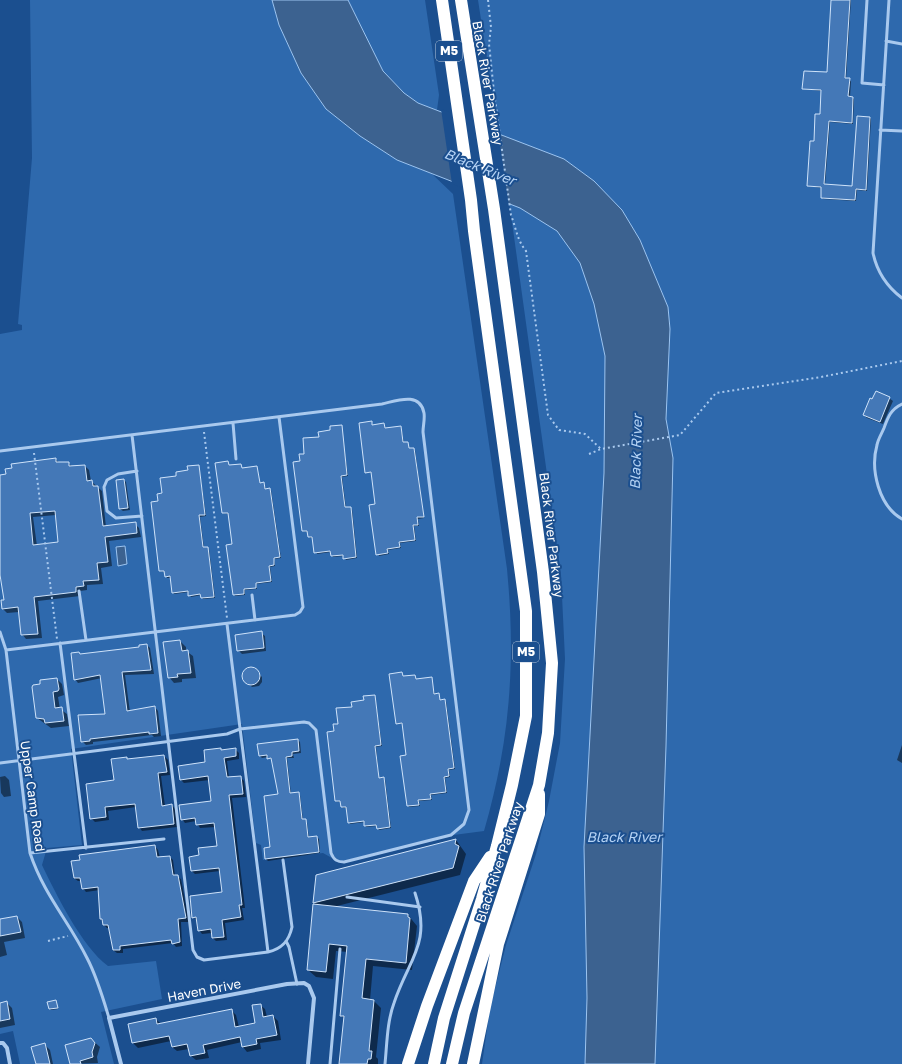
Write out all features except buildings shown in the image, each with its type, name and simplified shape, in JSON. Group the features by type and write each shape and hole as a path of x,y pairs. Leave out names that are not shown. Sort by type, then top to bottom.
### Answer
{"highway":[{"name":"Black River Parkway","path":"434,1064 444,1018 482,900 497,846 512,785 526,716 526,611 471,200 442,0"},
{"name":"Black River Parkway","path":"452,1064 464,1013 539,785 548,733 552,663 543,572 494,209 480,114 467,48 460,0"},
{"path":"473,1064 498,944 531,846 539,814 539,785"},
{"path":"408,1064 427,1006 474,882 497,846"}],"street":[{"name":"Haven Drive","path":"109,1018 297,984 304,984 309,986 314,998 308,1064"},
{"name":"Upper Camp Road","path":"109,1018 121,1064"},
{"path":"2,1043 7,1048 10,1064"}],"lane":[{"path":"867,0 862,83 884,85"},
{"path":"889,0 873,253 881,275 894,292 902,298"},
{"path":"886,41 902,44"},
{"path":"880,130 902,131"},
{"path":"0,451 382,404 402,398 412,399 423,409 424,416 423,432 469,805 466,820 456,832 446,836 344,862 338,862 334,859 331,853 317,736 313,726 309,723 295,722 240,729 227,734 0,763"},
{"path":"902,404 895,407 890,413 877,445 875,458 878,487 882,499 888,508 902,519"},
{"path":"6,650 227,624 295,615 300,612 303,607 278,417"},
{"path":"233,423 236,459"},
{"path":"132,435 191,935 195,954 204,960 268,952 277,950 286,941 292,927 283,860"},
{"path":"136,471 114,475 107,480 104,487 107,511 116,518 142,516"},
{"path":"79,591 86,640"},
{"path":"252,595 255,620"},
{"path":"227,624 268,952"},
{"name":"Upper Camp Road","path":"0,632 6,650 30,853 42,885 74,934 96,978 109,1018"},
{"path":"60,643 86,848"},
{"path":"30,853 164,839"},
{"path":"385,1064 394,1003 419,945 422,926 420,907 415,892"},
{"path":"347,897 420,907"},
{"path":"286,941 289,947 297,984"},
{"path":"330,1064 340,949"}],"path":[{"path":"488,0 491,27 489,44 497,122 511,215 518,241 526,251 548,415 559,430 585,434 601,449"},
{"path":"589,454 601,449 680,435 716,393 821,377 902,361"},
{"path":"203,426 227,624"},
{"path":"33,447 57,639 60,643"},
{"path":"48,941 74,934"}],"shaded area":[{"path":"30,0 272,0 279,25 301,73 326,109 360,136 397,160 431,173 453,194 507,569 510,604 511,669 509,702 500,765 484,831 446,836 339,862 323,853 263,860 261,845 256,843 242,724 71,749 82,845 47,848 42,865 62,905 79,933 98,957 108,966 156,961 162,999 101,1012 114,1064 20,1064 13,1031 0,1034 0,334 22,330 22,325 18,324 32,158"},
{"path":"348,0 425,0 439,95 437,110 418,103 404,93 383,71"},
{"path":"478,0 902,0 902,1064 482,1064 490,1008 506,945 536,854 549,801 560,743 565,659 561,575 511,215"}],"water":[{"name":"Black River","path":"272,0 348,0 383,71 404,93 418,103 564,159 594,181 622,210 640,240 668,307 670,329 666,419 673,458 666,746 655,1064 585,1064 587,998 584,847 604,473 605,356 594,304 580,263 557,231 520,208 397,160 360,136 326,109 301,73 279,25"},
{"path":"125,546 127,564 118,566 116,547"}],"pier":[{"path":"441,109 498,131 509,206 452,184"}]}
